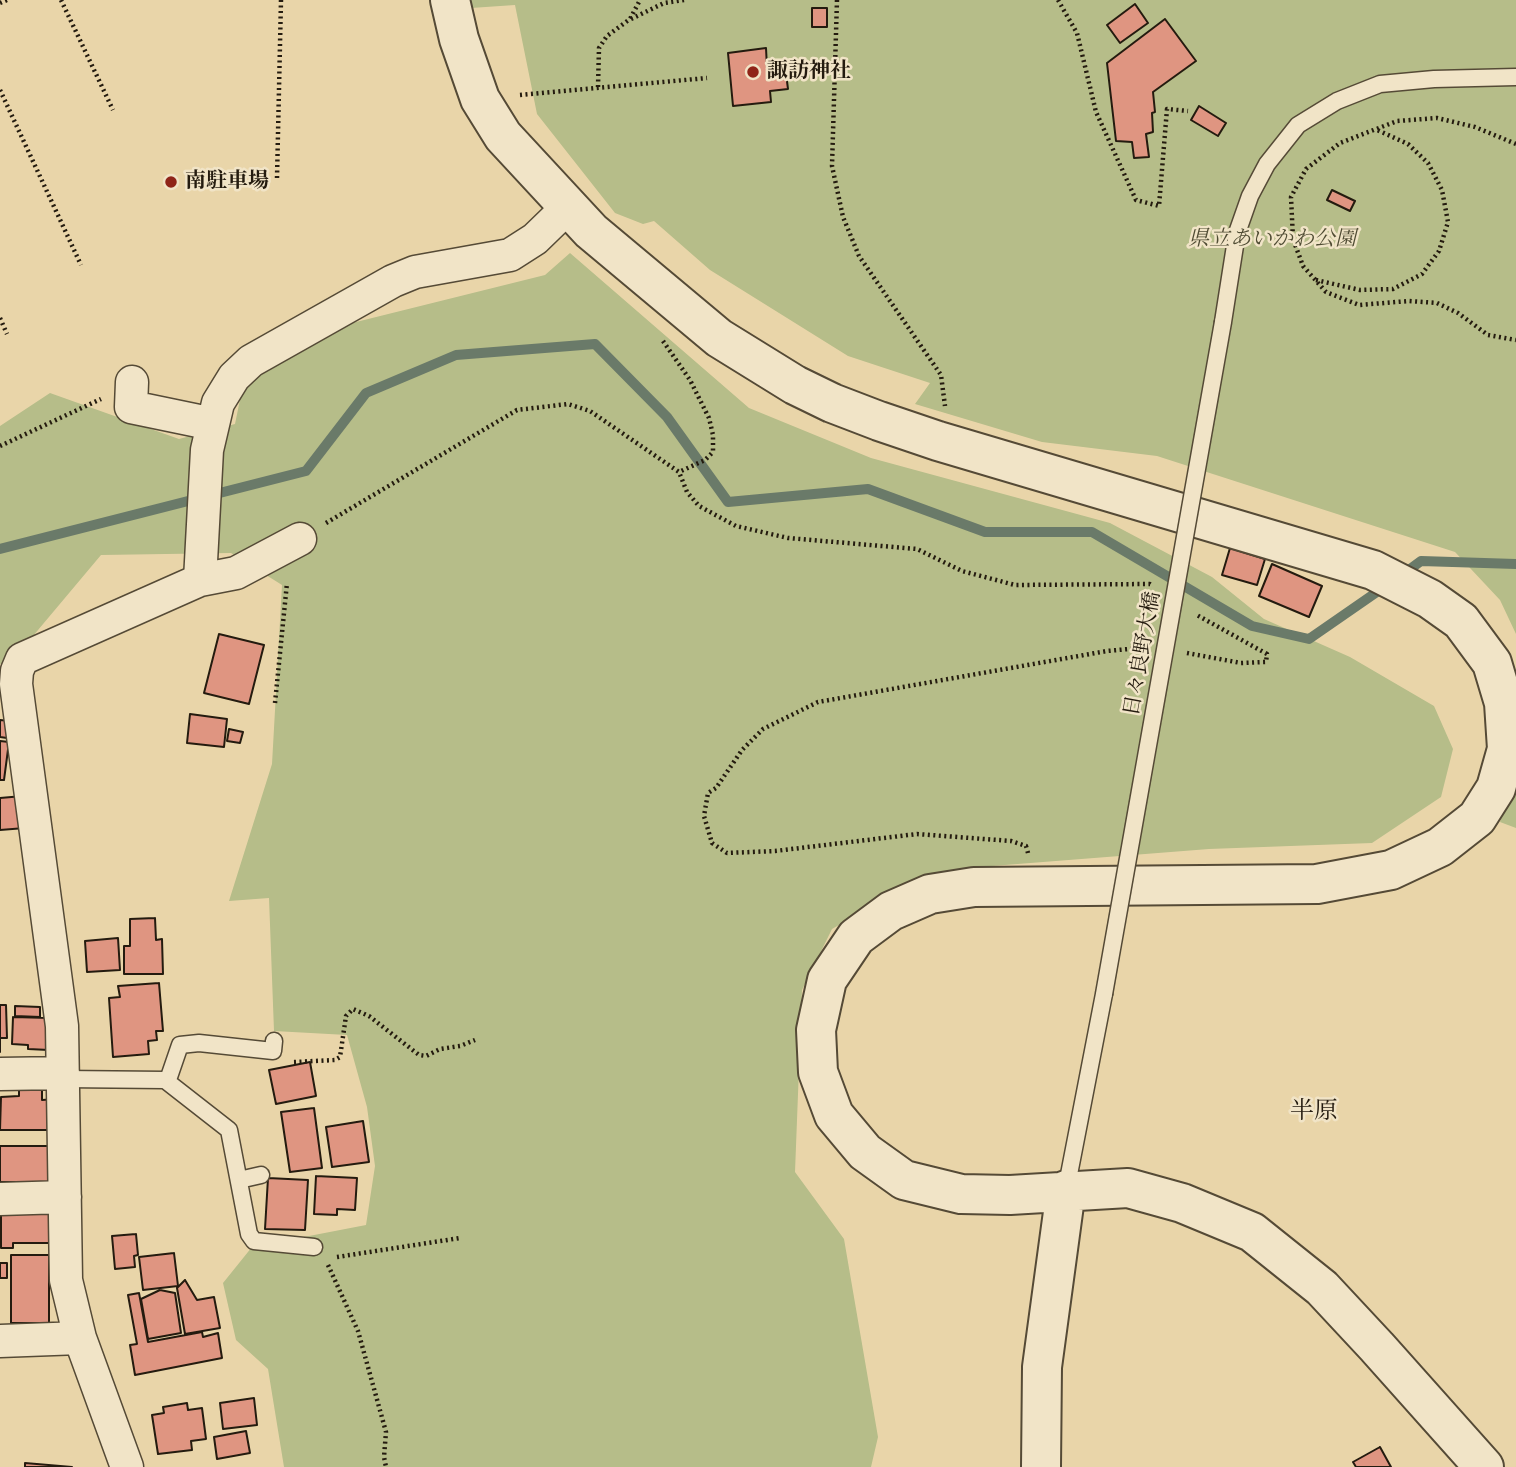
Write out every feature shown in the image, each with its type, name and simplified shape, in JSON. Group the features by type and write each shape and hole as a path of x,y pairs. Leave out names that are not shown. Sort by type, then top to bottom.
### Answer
{"street":[{"path":"450,0 459,39 480,99 503,136 591,231 719,338 795,385 844,408 938,441 1373,570 1461,621 1492,663 1504,703 1507,749 1496,788 1477,818 1440,847 1391,870 1317,884 974,887 930,894 891,911 856,937 827,980 816,1030 818,1072 834,1115 864,1152 904,1180 961,1194 1010,1195 1128,1188 1182,1203 1252,1232 1322,1288 1483,1467"},
{"path":"200,580 207,450 218,403 234,377 251,361 393,281 415,272 510,256 535,239 568,207"},
{"path":"132,391 131,407 213,424"},
{"path":"127,1467 80,1338 66,1280 62,1026 16,684 17,671 22,659 200,580 236,573 300,539"},
{"path":"0,1074 63,1076"},
{"path":"1041,1467 1042,1367 1066,1190"},
{"path":"0,1199 65,1197"},
{"path":"0,1341 80,1338"}],"lane":[{"name":"日々良野大橋","path":"1066,1190 1104,994 1237,233 1250,196 1267,164 1298,125 1337,101 1380,84 1434,79 1516,77"},
{"path":"165,1080 169,1077 180,1045 199,1043 274,1046"},
{"path":"63,1076 165,1080 229,1130 249,1234 254,1241 314,1247"},
{"path":"239,1180 261,1175"}],"path":[{"path":"0,3 6,0"},
{"path":"61,0 113,110"},
{"path":"277,178 281,0"},
{"path":"630,19 640,0"},
{"path":"598,87 599,48 607,36 630,19 664,3 684,0"},
{"path":"837,0 832,166 843,217 859,256 941,375 946,408 938,441"},
{"path":"1058,0 1077,33 1096,112 1136,200 1159,206 1167,109 1188,111"},
{"path":"480,99 707,78"},
{"path":"0,90 81,265"},
{"path":"1516,144 1475,127 1437,118 1397,121 1340,143 1306,169 1291,197 1293,239 1303,266 1326,292 1359,305 1409,301 1437,303 1458,313 1488,335 1516,340"},
{"path":"1315,279 1360,290 1394,289 1422,274 1439,251 1448,222 1442,190 1433,172 1428,163 1408,144 1375,129"},
{"path":"662,290 651,316 653,326 690,380 709,418 713,435 713,452 705,460 679,472"},
{"path":"0,318 7,334"},
{"path":"0,446 99,400 132,391"},
{"path":"275,703 288,575 302,551 300,539 517,410 568,404 590,411 679,472 687,492 699,506 736,526 789,538 917,549 962,571 1015,585 1150,584 1161,592"},
{"path":"1180,652 1241,663 1266,662 1267,654 1184,607"},
{"path":"1015,886 1028,856 1026,846 1010,841 917,834 775,851 727,853 712,843 704,816 708,793 716,788 742,750 763,729 818,702 1107,651 1142,648"},
{"path":"274,1046 283,1061 309,1063 335,1060 340,1057 346,1016 353,1009 369,1016 419,1055 426,1056 440,1049 475,1040"},
{"path":"386,1467 386,1432 358,1331 324,1258 460,1238"}],"green space":[{"name":"県立あいかわ公園","path":"471,0 1516,0 1516,634 1500,600 1455,552 1157,456 1042,442 915,404 930,383 848,356 710,270 654,221 643,224 615,213 537,114 515,5 471,8"},
{"path":"570,253 749,408 871,458 1110,523 1212,577 1264,619 1350,657 1434,706 1453,749 1441,797 1372,843 1209,849 992,866 910,884 832,929 802,990 795,1172 844,1239 878,1437 871,1467 284,1467 268,1369 236,1340 223,1283 252,1247 366,1225 375,1166 367,1107 347,1035 274,1031 269,898 229,901 272,764 282,585 231,553 101,555 12,661 0,664 0,426 50,393 179,439 235,424 243,385 344,325 545,275"},
{"path":"1516,775 1516,828 1500,822"}],"building":[{"path":"1135,4 1148,23 1120,43 1107,25"},
{"path":"812,8 827,8 827,27 812,27"},
{"path":"1165,19 1196,61 1153,92 1153,132 1146,134 1149,157 1134,158 1132,142 1116,141 1107,63"},
{"path":"766,48 767,68 785,66 788,89 770,91 771,102 733,106 728,53"},
{"path":"1199,106 1226,123 1218,136 1191,120"},
{"path":"1332,190 1355,201 1350,211 1327,200"},
{"path":"1230,548 1265,559 1257,585 1222,575"},
{"path":"1272,564 1322,586 1309,617 1259,596"},
{"path":"219,634 264,645 249,704 204,693"},
{"path":"190,714 227,719 224,747 187,743"},
{"path":"0,720 10,721 7,738 0,737"},
{"path":"229,729 243,732 240,743 227,741"},
{"path":"0,741 9,742 4,780 0,780"},
{"path":"23,796 25,828 0,830 0,798"},
{"path":"155,918 156,940 162,939 163,974 124,974 124,946 130,946 130,919"},
{"path":"118,938 120,970 87,972 85,941"},
{"path":"159,983 163,1031 156,1031 157,1040 148,1041 149,1054 113,1057 109,998 120,997 118,986"},
{"path":"0,1005 6,1005 7,1038 0,1038"},
{"path":"15,1006 40,1007 40,1017 15,1016"},
{"path":"13,1017 50,1018 49,1050 28,1049 28,1045 12,1044"},
{"path":"310,1062 316,1096 276,1104 269,1070"},
{"path":"42,1088 42,1100 57,1099 57,1130 0,1130 1,1097 19,1096 19,1089"},
{"path":"314,1108 322,1168 290,1172 281,1112"},
{"path":"363,1121 369,1162 332,1167 326,1127"},
{"path":"0,1146 53,1146 52,1182 0,1182"},
{"path":"316,1176 357,1178 355,1210 337,1209 337,1215 314,1214"},
{"path":"268,1178 308,1180 305,1230 265,1229"},
{"path":"56,1211 56,1248 50,1248 50,1243 13,1243 13,1248 1,1248 1,1212"},
{"path":"136,1234 138,1255 134,1256 135,1267 115,1269 112,1236"},
{"path":"174,1253 178,1286 143,1290 139,1257"},
{"path":"11,1255 49,1255 49,1323 11,1323"},
{"path":"0,1263 7,1263 7,1278 0,1278"},
{"path":"185,1280 197,1300 214,1297 220,1328 185,1334 177,1288"},
{"path":"160,1290 175,1293 181,1333 148,1339 141,1299"},
{"path":"139,1293 148,1342 202,1332 203,1337 218,1333 222,1358 135,1375 130,1345 137,1344 128,1295"},
{"path":"254,1398 257,1425 223,1429 220,1403"},
{"path":"187,1403 188,1410 202,1408 206,1439 191,1441 192,1450 158,1454 152,1415 164,1413 163,1407"},
{"path":"246,1431 250,1453 217,1459 214,1437"},
{"path":"1380,1447 1391,1467 1356,1467 1353,1462"},
{"path":"25,1463 72,1467 25,1467"}],"waterway":[{"path":"0,549 306,471 366,393 456,355 595,344 667,417 728,502 868,489 985,532 1092,532 1252,626 1309,639 1387,585"},
{"path":"1402,575 1421,561 1516,564"}],"place":[{"name":"諏訪神社","path":"753,72"},
{"name":"南駐車場","path":"171,182"}],"district":[{"name":"半原","path":"1314,1112"}]}
